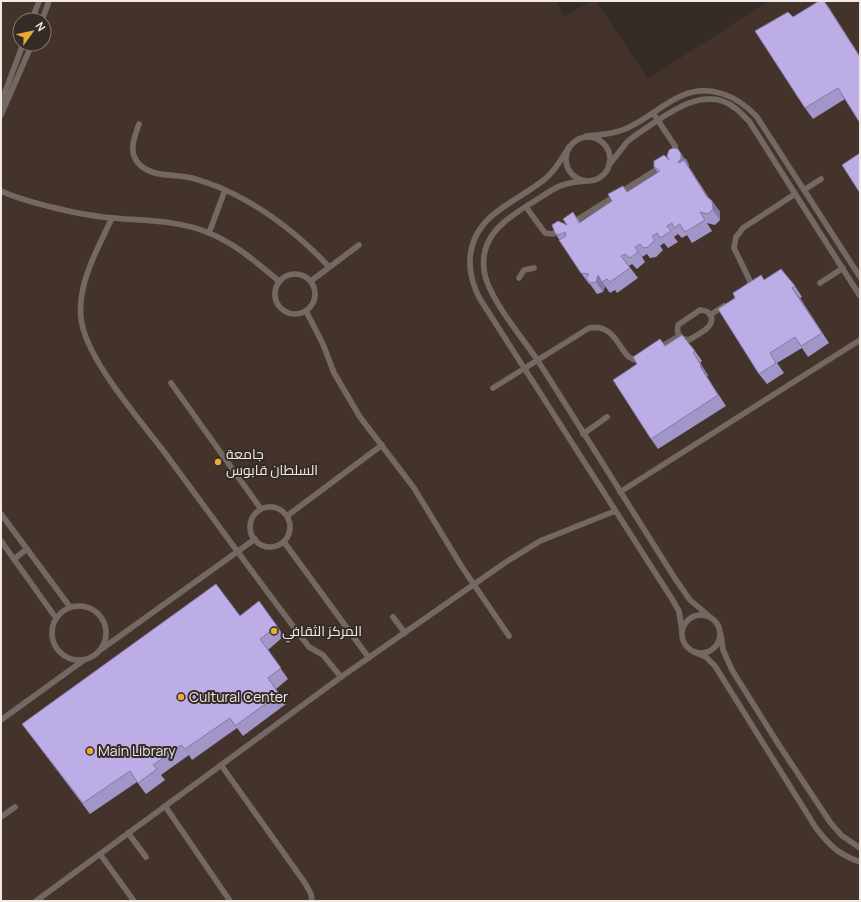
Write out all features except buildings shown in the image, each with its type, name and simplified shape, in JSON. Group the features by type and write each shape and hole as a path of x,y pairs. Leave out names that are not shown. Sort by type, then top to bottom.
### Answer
{"lane":[{"path":"35,12 39,1"},
{"path":"45,12 50,1"},
{"path":"1,103 20,52"},
{"path":"1,115 29,52"},
{"path":"860,277 757,117 748,106 732,96 704,91 680,96 653,113 619,131 580,138 569,147 546,178 486,221 475,239 471,251 470,274 473,286 672,599 680,615 684,644 694,652 706,657 714,666 816,828 829,845 843,856 860,862"},
{"path":"860,296 749,121 726,102 708,99 692,100 627,142 600,177 557,186 507,219 491,235 484,258 484,271 496,300 537,360 690,600 717,623 721,635 723,650 732,670 817,803 841,835 860,848"},
{"path":"526,207 542,231 552,234 671,160 676,155 675,146 653,113"},
{"path":"139,124 132,148 135,158 141,166 154,173 187,177 225,190 272,217 308,244 329,267"},
{"path":"586,136 593,137 605,144 610,158 609,165"},
{"path":"569,147 566,153 568,167 572,174 585,181"},
{"path":"804,190 821,179"},
{"path":"209,233 225,190"},
{"path":"1,191 47,206 112,218 165,221 209,233 247,254 279,281"},
{"path":"745,293 748,290 750,281 736,254 734,243 736,237 744,228 795,194"},
{"path":"112,218 88,274 81,297 81,318 86,341 108,375 309,647 323,655 341,677"},
{"path":"311,282 360,245"},
{"path":"519,278 524,270 534,268"},
{"path":"820,283 843,268"},
{"path":"298,274 311,282 315,294 311,307 306,311 292,314 280,308 274,295 279,281 284,276 298,274"},
{"path":"710,315 729,303"},
{"path":"700,310 706,311 710,315 712,320 710,326 700,333 689,340 683,339 679,336 677,330 678,325 700,310"},
{"path":"306,311 334,373 360,417 414,488 474,584 509,636"},
{"path":"493,388 590,328 598,326 612,334 628,357 638,360 648,355"},
{"path":"654,351 679,336"},
{"path":"620,492 860,340"},
{"path":"170,383 261,509"},
{"path":"583,434 607,417"},
{"path":"287,516 382,445"},
{"path":"267,507 278,509 287,516 290,529 284,542 277,546 269,547 261,544 255,539 252,533 252,519 261,509 267,507"},
{"path":"36,901 341,677 474,584 540,541 615,511"},
{"path":"1,514 70,607"},
{"path":"1,720 239,552 255,539"},
{"path":"1,541 56,618"},
{"path":"284,542 369,658"},
{"path":"14,559 27,549"},
{"path":"84,660 75,660 66,657 59,652 54,644 52,635 56,618 70,607 85,606 94,610 100,616 105,625 106,634 104,643 99,651"},
{"path":"682,631 684,625 694,616 700,614 709,616"},
{"path":"393,617 405,632"},
{"path":"694,652 706,653 712,650 720,641 721,635"},
{"path":"221,765 305,883 311,894 312,901"},
{"path":"1,817 15,806"},
{"path":"164,806 230,901"},
{"path":"128,833 146,857"},
{"path":"100,854 134,901"}],"shaded area":[{"name":"جامعة السلطان قابوس","path":"1,1 557,1 564,17 591,1 596,1 648,79 769,1 860,1 860,901 1,901"}],"place":[{"name":"جامعة السلطان قابوس","path":"218,462"},
{"name":"المركز الثقافي","path":"274,631"},
{"name":"Cultural Center","path":"181,697"},
{"name":"Main Library","path":"90,751"}]}
